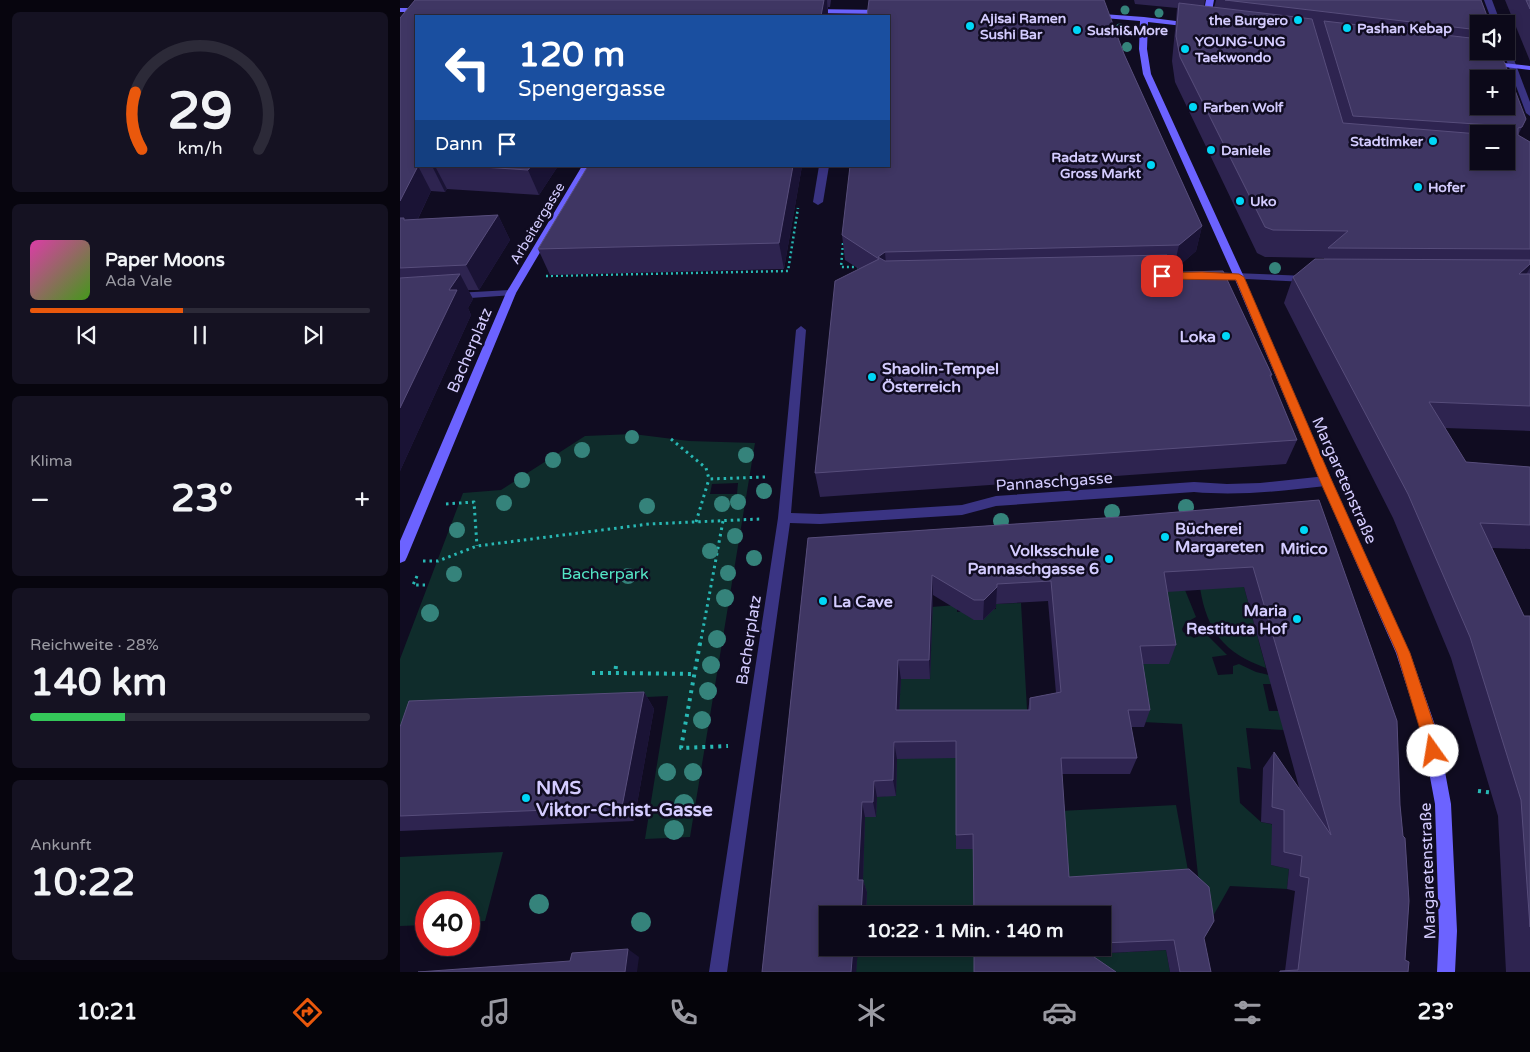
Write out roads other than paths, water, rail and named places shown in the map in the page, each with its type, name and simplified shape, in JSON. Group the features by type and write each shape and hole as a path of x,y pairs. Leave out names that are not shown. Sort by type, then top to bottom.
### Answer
{"street":[{"path":"1205,26 1210,0"},
{"path":"1488,0 1494,15"},
{"path":"400,10 427,10"},
{"path":"800,11 849,14 894,12"},
{"path":"1087,15 1144,19 1215,28"},
{"name":"Margaretenstraße","path":"1144,19 1143,49 1147,74 1239,277 1326,481 1403,653 1430,734 1443,804 1448,931 1446,972"},
{"path":"1511,60 1530,113"},
{"path":"1476,61 1530,68"},
{"name":"Arbeitergasse","path":"511,293 586,167"},
{"path":"818,202 824,167"},
{"path":"1202,275 1314,280"},
{"path":"449,296 511,293"},
{"name":"Bacherplatz","path":"400,557 511,293"},
{"name":"Bacherplatz","path":"718,972 784,518 801,330"},
{"name":"Pannaschgasse","path":"784,518 820,519 962,510 996,501 1194,487 1218,490 1326,481"}],"place":[{"name":"the Burgero","path":"1298,20"},
{"name":"Ajisai Ramen Sushi Bar","path":"970,26"},
{"name":"Pashan Kebap","path":"1347,28"},
{"name":"Sushi&More","path":"1077,30"},
{"name":"YOUNG-UNG Taekwondo","path":"1185,49"},
{"name":"Farben Wolf","path":"1193,107"},
{"name":"Stadtimker","path":"1433,141"},
{"name":"Daniele","path":"1211,150"},
{"name":"Radatz Wurst Gross Markt","path":"1151,165"},
{"name":"Hofer","path":"1418,187"},
{"name":"Uko","path":"1240,201"},
{"name":"Loka","path":"1226,336"},
{"name":"Shaolin-Tempel Österreich","path":"872,377"},
{"name":"Mitico","path":"1304,530"},
{"name":"Bücherei Margareten","path":"1165,537"},
{"name":"Volksschule Pannaschgasse 6","path":"1109,559"},
{"name":"La Cave","path":"823,601"},
{"name":"Maria Restituta Hof","path":"1297,619"},
{"name":"NMS Viktor-Christ-Gasse","path":"526,798"}],"park label":[{"name":"Bacherpark","path":"605,573"}]}
